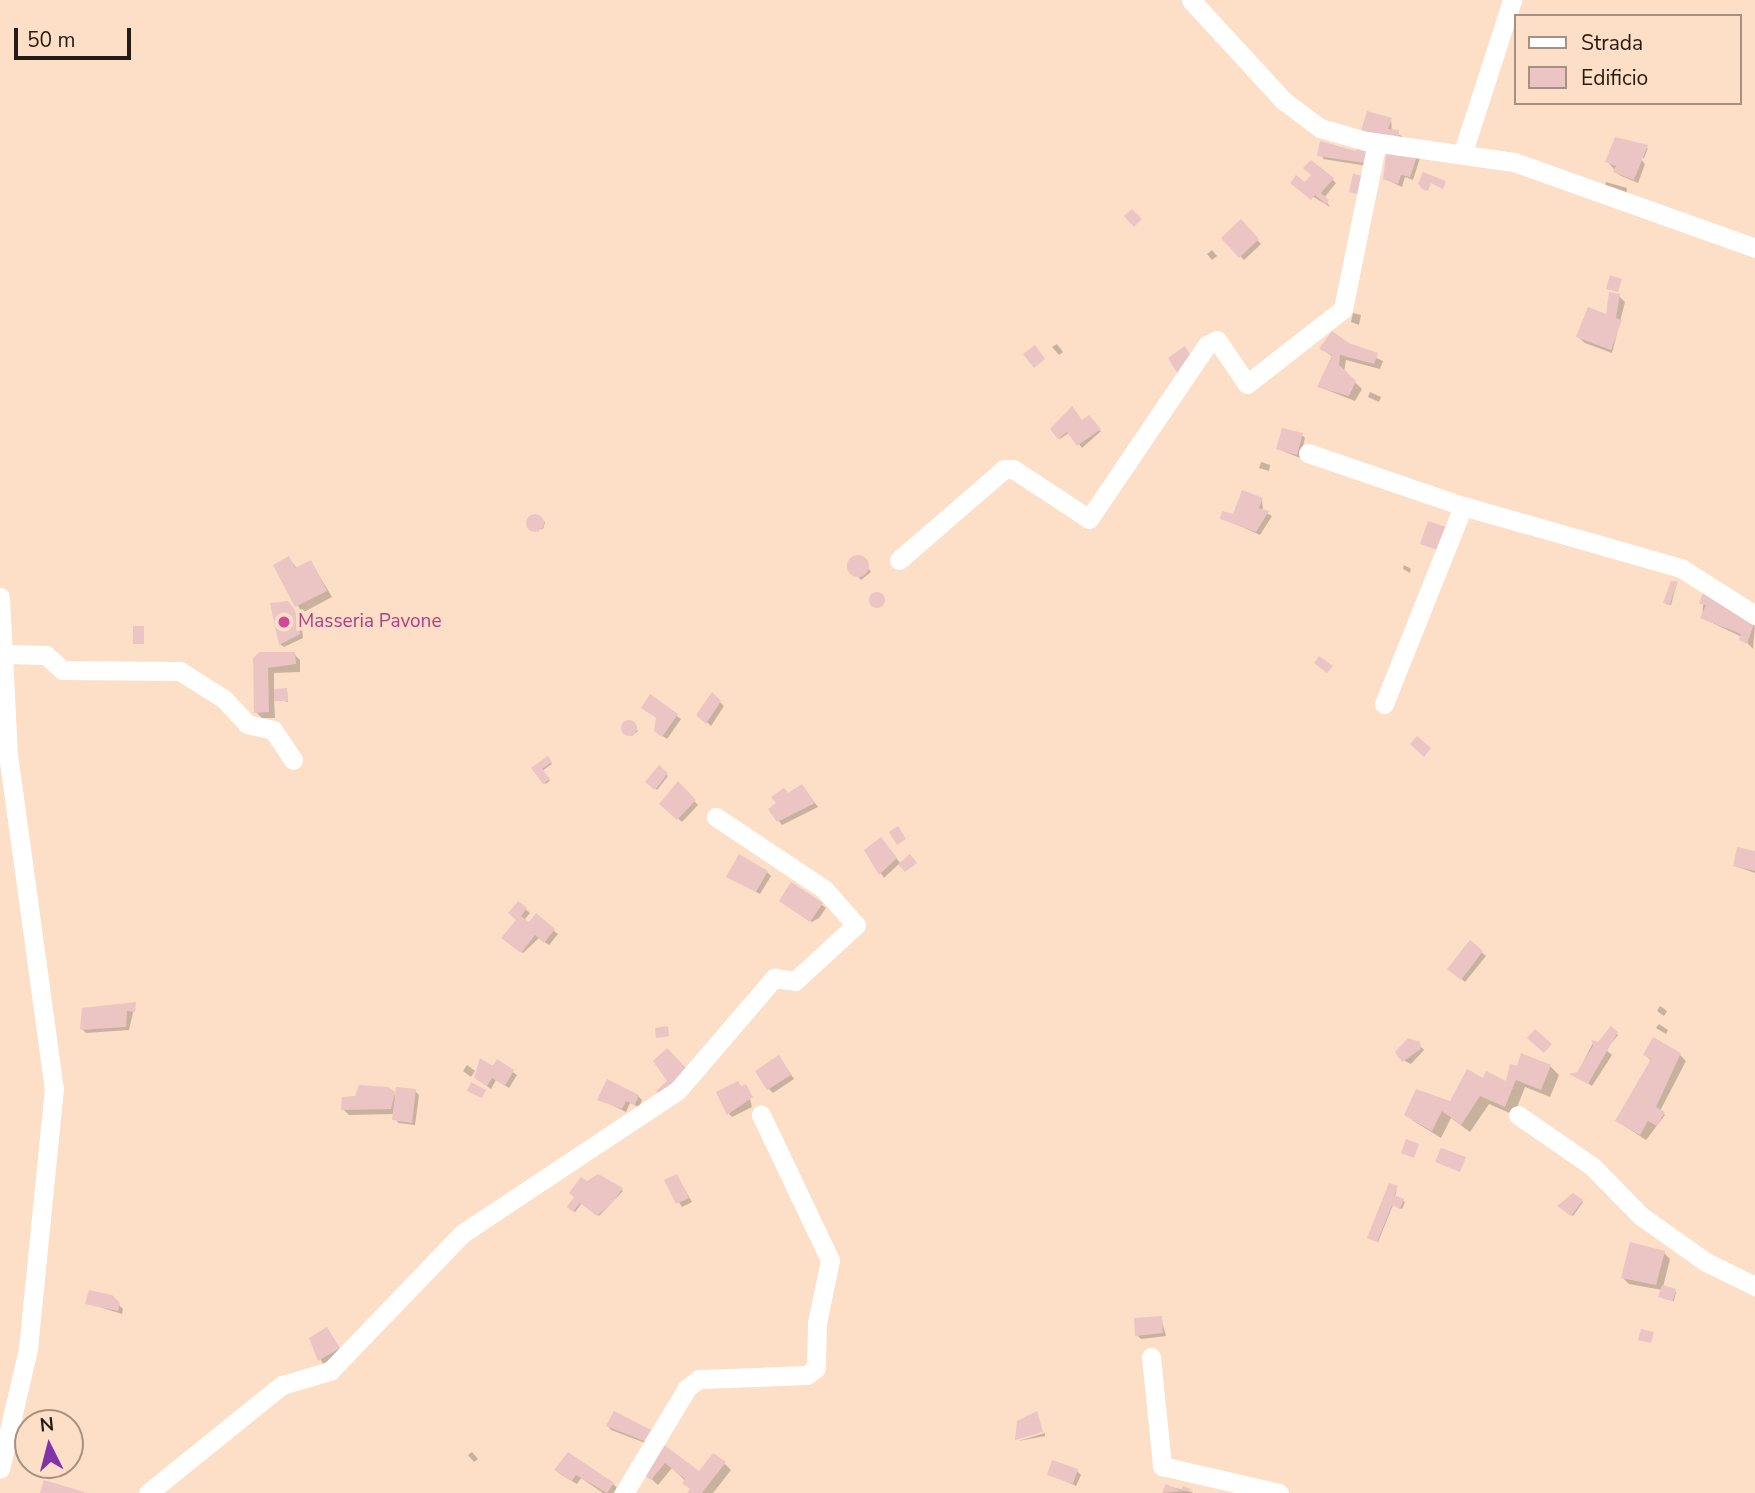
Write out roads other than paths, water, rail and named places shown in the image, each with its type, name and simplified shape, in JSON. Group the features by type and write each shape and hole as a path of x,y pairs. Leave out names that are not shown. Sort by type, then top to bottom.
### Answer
{"street":[{"path":"1191,0 1304,118 1320,128 1377,142 1463,152 1514,162 1755,248"},
{"path":"1463,152 1512,0"},
{"path":"899,560 1004,469 1013,469 1089,519 1207,345 1217,341 1247,384 1343,309 1377,142"},
{"path":"1308,453 1463,506 1681,568 1755,615"},
{"path":"1384,704 1463,506"},
{"path":"0,597 8,754 54,1088 28,1349 0,1469"},
{"path":"3,654 46,655 62,670 180,671 224,699 247,724 272,730 293,760"},
{"path":"148,1493 282,1385 330,1371 463,1233 678,1090 774,978 795,981 856,925 824,889 716,817"},
{"path":"624,1493 688,1388 699,1379 807,1375 816,1368 817,1323 830,1260 761,1115"},
{"path":"1518,1115 1594,1167 1641,1216 1706,1262 1755,1286"},
{"path":"1151,1357 1162,1466 1279,1493"}],"place":[{"name":"Masseria Pavone","path":"284,622"}]}
